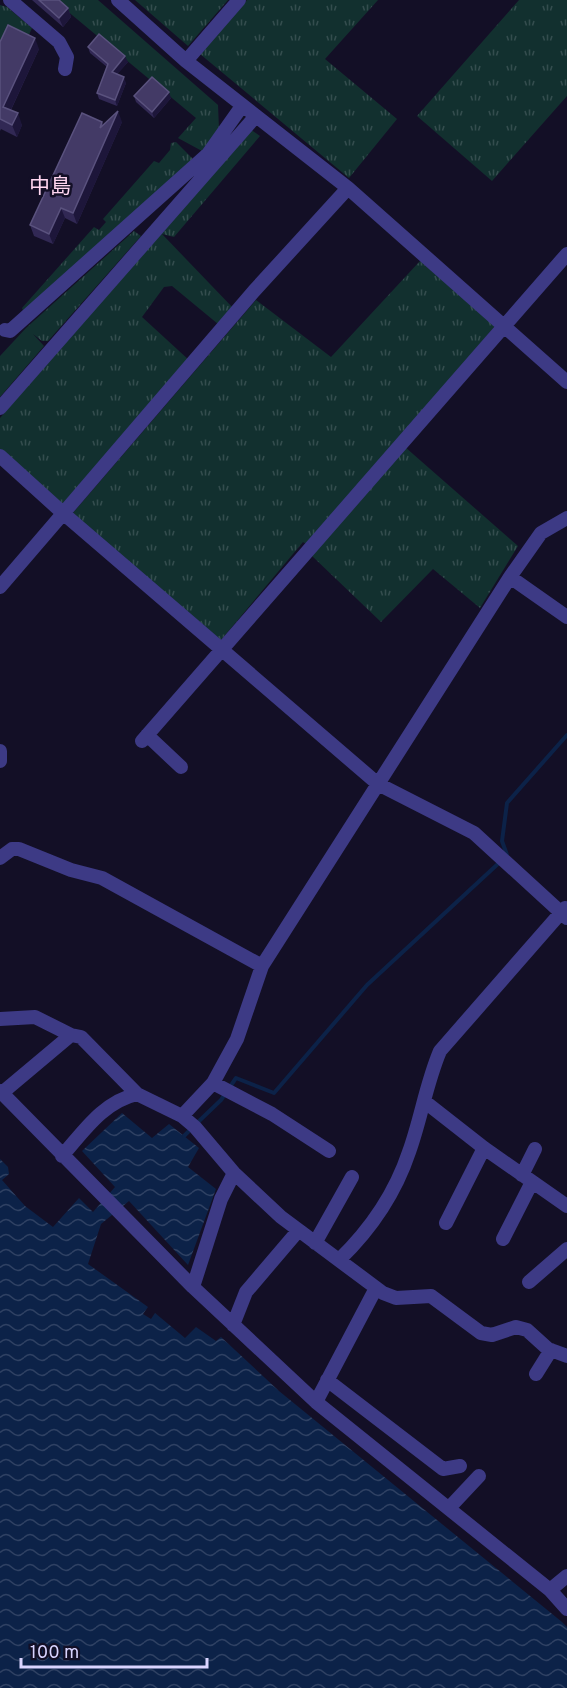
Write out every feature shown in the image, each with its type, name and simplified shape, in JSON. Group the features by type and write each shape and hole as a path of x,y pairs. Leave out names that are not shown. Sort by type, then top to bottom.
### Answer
{"street":[{"path":"10,0 59,42 67,57 65,69"},
{"path":"118,0 186,61 348,188 567,382"},
{"path":"186,61 239,0"},
{"path":"5,330 10,331 208,154 242,106"},
{"path":"0,408 255,117"},
{"path":"0,587 254,291 348,188"},
{"path":"181,767 144,738 567,254"},
{"path":"0,456 64,514 378,784 474,833 565,912 447,1040 429,1078 408,1155 376,1219 339,1260"},
{"path":"182,1116 213,1083 237,1039 262,966 510,577 541,533 567,518"},
{"path":"510,577 567,617"},
{"path":"0,752 0,761"},
{"path":"0,858 12,849 19,849 71,870 102,878 262,966"},
{"path":"0,1019 35,1017 71,1035 81,1037 137,1094 182,1116 234,1173 298,1231 376,1288 396,1298 431,1296 465,1323 486,1334 516,1328 526,1330 552,1350 567,1356"},
{"path":"71,1035 1,1092 193,1287 316,1402 550,1590 567,1609"},
{"path":"213,1083 272,1114 329,1151"},
{"path":"62,1156 109,1105 123,1097 137,1094"},
{"path":"424,1101 484,1148 567,1206"},
{"path":"446,1223 484,1148"},
{"path":"503,1239 536,1149"},
{"path":"193,1287 221,1198 234,1173"},
{"path":"315,1243 352,1177"},
{"path":"233,1324 246,1292 298,1231"},
{"path":"529,1282 567,1249"},
{"path":"316,1402 376,1288"},
{"path":"536,1374 552,1350"},
{"path":"327,1380 443,1469 460,1466"},
{"path":"407,1474 423,1454"},
{"path":"449,1508 479,1476"},
{"path":"550,1590 567,1576"}],"green space":[{"path":"54,0 98,0 218,105 219,129 202,151 178,138 196,118"},
{"path":"135,0 228,0 188,46"},
{"path":"247,0 378,0 325,59 397,119 349,178 200,54"},
{"path":"519,0 567,0 567,96 492,181 417,116"},
{"path":"0,5 7,7 32,28 28,37 0,48"},
{"path":"250,129 260,136 174,237 162,234 234,309 218,324 172,286 164,287 142,317 190,361 64,508 0,450 0,418"},
{"path":"176,142 193,159 24,313 22,308 94,227 99,230 106,222 103,219 154,161 159,163 170,150 171,143"},
{"path":"134,231 141,236 48,341 42,341 33,334 44,346 0,397 0,356 26,328"},
{"path":"420,261 495,326 309,546 303,542 221,640 72,514 256,300 331,357"},
{"path":"405,447 518,546 480,608 433,569 381,622 311,555"}],"water":[{"path":"122,1113 152,1138 169,1124 199,1148 188,1167 216,1189 188,1265 129,1201 101,1224 88,1264 148,1307 143,1314 151,1319 155,1313 185,1338 196,1327 216,1341 221,1337 279,1391 562,1622 567,1627 567,1688 0,1688 0,1159 8,1167 9,1174 2,1180 25,1206 53,1227 79,1198 93,1212 115,1187 82,1151"}],"building":[{"path":"39,0 59,0 68,8 59,18"},
{"path":"8,25 35,38 3,107 18,113 12,125 0,119 0,42"},
{"path":"99,34 125,56 112,72 124,77 115,100 97,93 108,64 88,47"},
{"path":"152,77 169,92 152,112 134,96"},
{"path":"118,111 73,213 61,208 49,234 30,225 82,113 102,122 100,128"}],"waterway":[{"path":"505,857 507,855 502,841 507,803 567,735"},
{"path":"197,1123 221,1100 236,1078 274,1093 367,985 500,862"},
{"path":"184,1136 191,1129"}],"district":[{"name":"中島","path":"50,187"}]}
